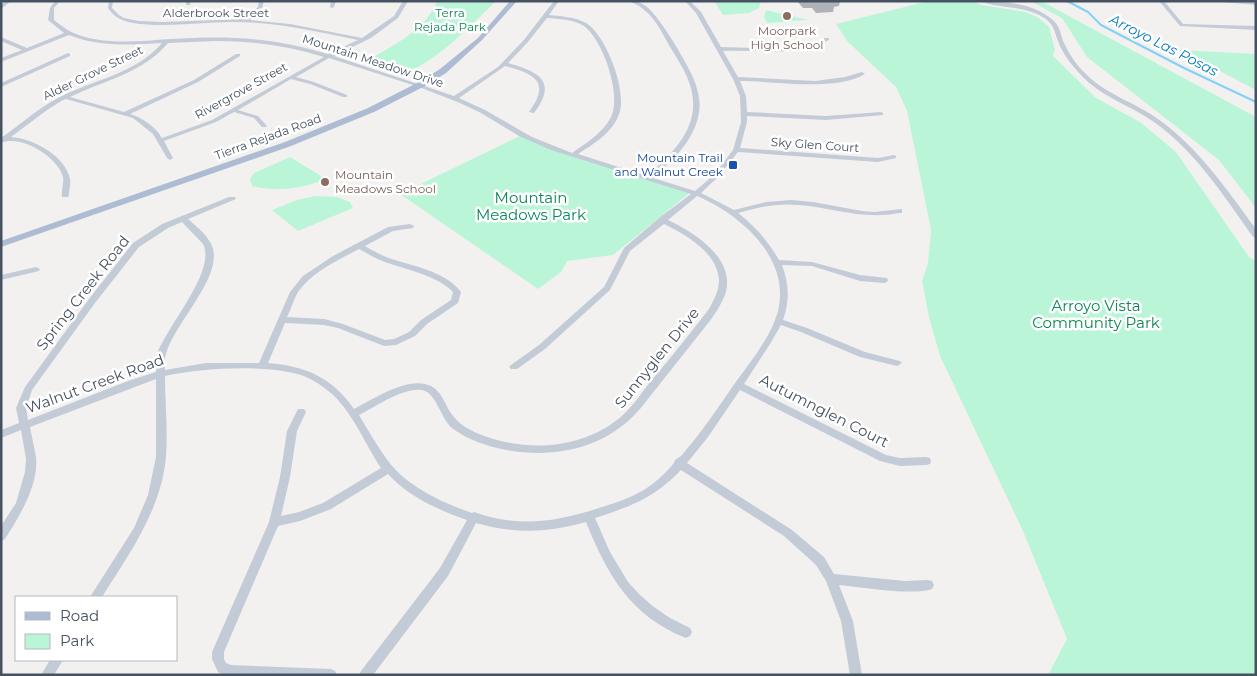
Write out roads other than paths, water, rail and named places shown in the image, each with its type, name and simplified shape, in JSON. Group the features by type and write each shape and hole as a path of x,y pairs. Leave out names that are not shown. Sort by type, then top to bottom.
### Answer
{"main road":[{"name":"Tierra Rejada Road","path":"1,244 307,137 354,118 415,84 444,62 505,1"},
{"name":"Tierra Rejada Road","path":"1,237 303,133 415,84 443,71 463,56 514,1"}],"street":[{"path":"1,8 8,1"},
{"name":"Mountain Meadow Drive","path":"58,1 52,8 51,20 59,29 91,40 117,42 219,39 264,42 294,47 415,84 488,114 522,135 574,154 697,193"},
{"name":"Alderbrook Street","path":"111,1 110,8 114,14 123,19 136,22 246,20 293,25 363,40"},
{"path":"246,20 259,8 262,1"},
{"name":"Rivergrove Street","path":"161,140 203,126 328,56 363,40 388,25 402,10 406,1"},
{"path":"454,99 484,81 505,64 557,1"},
{"path":"632,1 648,9 661,26 690,77 697,99 693,127 683,145 669,161 649,178"},
{"path":"514,367 542,346 607,288 622,256 627,250 716,176 736,150 745,114 743,96 736,79 698,12 686,1"},
{"path":"982,1 1025,9 1051,21 1058,30 1059,38 1070,59 1084,75 1100,89 1157,121 1192,150 1256,235"},
{"path":"1161,1 1182,25 1256,28"},
{"path":"1222,1 1256,4"},
{"path":"546,16 579,22 591,29 597,37 616,81 619,96 617,112 610,124 591,142 574,154"},
{"path":"1,60 68,33"},
{"path":"1,39 25,49"},
{"path":"719,48 796,50 812,47 827,39"},
{"name":"Alder Grove Street","path":"3,140 65,97 140,64 160,51 167,40"},
{"path":"1,85 68,55"},
{"path":"126,113 196,80 238,55"},
{"path":"505,64 532,73 541,82 544,91 543,97 532,112"},
{"path":"736,79 807,83 852,78 862,74"},
{"path":"290,77 312,83 345,96"},
{"path":"65,97 126,113 151,128 161,140 170,158"},
{"path":"233,110 256,117 264,126"},
{"path":"745,114 826,118 881,114"},
{"path":"3,140 20,140 36,145 56,162 65,172 65,195"},
{"name":"Sky Glen Court","path":"736,150 878,160 894,157"},
{"name":"Walnut Creek Road","path":"1,434 161,374 213,366 262,366 298,371 313,376 334,390 354,413 388,469 420,495 444,507 474,517 519,527 532,527 589,516 641,496 679,464 699,443 739,385 782,312 784,290 782,276 777,262 766,244 753,230 732,213 718,203 697,193"},
{"name":"Spring Creek Road","path":"1,536 21,504 30,472 31,459 22,408 28,389 92,301 136,245 156,230 232,200"},
{"path":"732,213 759,204 783,202 812,205 852,213 881,215 899,211"},
{"path":"97,596 138,530 152,496 161,457 160,359 162,347 200,286 210,265 208,245 183,218"},
{"name":"Sunnyglen Drive","path":"354,413 406,389 419,387 426,388 437,394 448,416 458,427 472,435 503,446 518,449 550,449 583,442 610,430 630,414 663,374 713,310 722,293 722,277 719,264 706,246 690,234 662,220"},
{"path":"262,366 284,320 294,292 306,278 336,258 391,229 410,226"},
{"path":"284,320 324,322 340,326 384,343 396,342 412,334 431,317 453,304 457,294 450,285 421,271 385,260 360,246"},
{"path":"777,262 812,264 860,278 884,280"},
{"path":"1,278 36,269"},
{"path":"778,321 863,355 897,363"},
{"name":"Autumnglen Court","path":"739,385 884,458 900,462 926,461"},
{"path":"301,412 292,430 286,477 274,522 221,644 218,659 225,670 331,675"},
{"path":"679,464 788,533 820,561 831,579 847,621 856,675"},
{"path":"274,522 300,516 327,506 388,469"},
{"path":"589,516 603,552 625,587 662,621 686,632"},
{"path":"365,675 444,572 474,517"},
{"path":"831,579 904,586 928,585"},
{"path":"47,675 55,661"}],"waterway":[{"name":"Arroyo Las Posas","path":"1067,1 1088,12 1101,25 1184,68 1256,102"}],"place":[{"name":"Moorpark High School","path":"787,16"},
{"name":"Mountain Trail and Walnut Creek","path":"733,165"},
{"name":"Mountain Meadows School","path":"325,182"}],"park label":[{"name":"Terra Rejada Park","path":"450,20"},
{"name":"Mountain Meadows Park","path":"531,206"},
{"name":"Arroyo Vista Community Park","path":"1096,314"}]}
